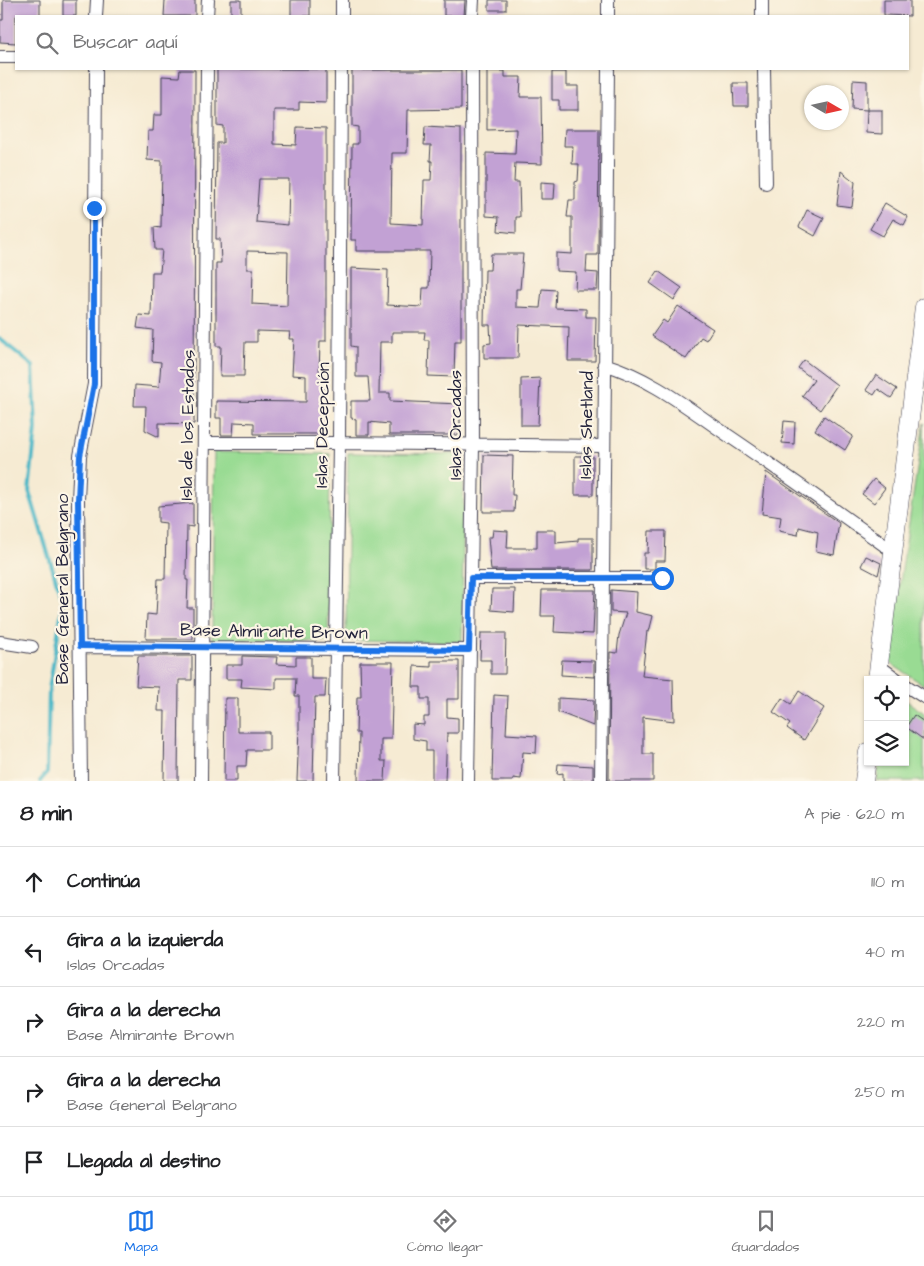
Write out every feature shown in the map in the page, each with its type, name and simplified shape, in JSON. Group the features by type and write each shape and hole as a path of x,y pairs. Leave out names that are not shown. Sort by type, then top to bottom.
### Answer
{"main road":[{"path":"878,673 895,553 924,307"},
{"path":"864,781 866,766"}],"street":[{"path":"96,0 96,15"},
{"path":"208,0 208,15"},
{"path":"342,0 342,15"},
{"path":"472,15 473,0"},
{"path":"608,0 608,15"},
{"path":"762,0 762,15"},
{"path":"0,57 15,57"},
{"name":"Base General Belgrano","path":"81,781 78,500 79,465 94,384 96,70"},
{"name":"Isla de los Estados","path":"201,781 207,70"},
{"name":"Islas Decepción","path":"334,781 340,443 342,70"},
{"name":"Islas Orcadas","path":"468,781 473,446 472,70"},
{"name":"Islas Shetland","path":"601,781 608,70"},
{"path":"764,70 766,183"},
{"path":"604,364 636,375 671,397 803,486 895,553"},
{"path":"204,444 340,443 603,446"},
{"path":"471,578 662,578"},
{"path":"0,642 32,647"},
{"name":"Base Almirante Brown","path":"80,646 469,650"},
{"path":"909,687 924,697"}],"green space":[{"path":"924,423 924,685 888,662"},
{"path":"214,452 330,454 328,641 212,640"},
{"path":"348,453 464,454 462,642 346,640"},
{"path":"909,703 924,713 924,781 877,781 879,766 909,766"}],"building":[{"path":"3,0 40,0 40,15 15,15 15,43 0,42 0,20 3,20"},
{"path":"63,0 76,0 76,15 63,15"},
{"path":"165,0 195,0 195,15 164,15"},
{"path":"231,0 241,0 241,15 231,15"},
{"path":"291,0 310,0 310,15 291,15"},
{"path":"444,0 465,0 464,15 444,15"},
{"path":"489,0 506,0 506,10 489,10"},
{"path":"884,0 910,0 910,16 884,15"},
{"path":"180,70 195,70 194,424 159,423 159,437 145,430 146,406 134,406 135,385 159,387 161,362 152,361 153,330 137,328 139,315 151,316 152,272 160,272 162,250 155,250 154,227 161,228 162,161 147,160 148,131 153,131 154,115 162,115 162,76 179,77"},
{"path":"217,70 326,70 326,103 299,102 299,110 274,110 274,144 296,145 297,127 326,128 326,341 320,341 319,376 325,377 325,434 254,434 254,423 234,422 233,435 221,435 221,418 216,418 216,401 306,402 306,376 292,375 294,339 289,339 290,332 257,331 257,342 245,342 244,376 220,376 221,346 216,346 216,263 221,263 220,239 216,239 217,143 223,143 223,126 217,125","holes":["259,179 289,179 288,225 256,222","247,251 288,252 287,306 252,304 253,269 247,269"]},
{"path":"352,70 461,70 461,109 408,110 407,153 392,153 391,223 423,225 424,180 431,180 432,161 430,161 431,145 424,145 425,127 461,129 461,341 455,341 454,377 428,376 429,340 424,340 425,332 392,332 392,342 380,342 379,393 390,393 390,401 460,404 460,435 389,435 389,424 369,422 369,435 356,435 356,419 351,418 351,401 370,401 368,377 356,377 356,347 351,346 351,268 388,270 387,305 422,307 423,288 429,288 430,251 356,251 356,240 351,240 352,144 358,144 358,127 352,126"},
{"path":"487,71 505,71 505,77 521,77 520,97 541,97 542,164 515,163 514,182 519,182 520,217 516,217 516,233 498,231 499,217 486,216 486,153 515,154 516,129 487,130"},
{"path":"552,72 566,72 566,86 578,86 578,110 559,110 559,100 552,100"},
{"path":"853,80 867,81 867,110 852,109"},
{"path":"733,83 748,83 748,106 734,106"},
{"path":"867,110 882,110 882,134 866,133"},
{"path":"565,129 599,129 598,255 587,255 586,272 598,273 597,290 575,290 576,272 556,271 556,253 572,254 572,217 567,217 569,200 575,200 575,182 578,181 579,164 572,164 573,146 564,146"},
{"path":"841,171 855,182 852,207 837,205"},
{"path":"541,182 555,183 554,199 541,199"},
{"path":"885,203 908,217 904,225 893,219 883,236 870,229"},
{"path":"807,210 824,218 815,236 799,227"},
{"path":"491,254 523,254 520,289 516,289 516,307 540,308 542,289 556,290 555,308 586,309 586,317 596,317 595,361 568,361 569,327 519,325 518,358 484,358 484,344 491,343 490,325 484,325 485,270 490,270"},
{"path":"658,271 682,288 674,300 650,283"},
{"path":"678,306 713,329 706,340 701,337 686,359 652,336 663,320 667,323"},
{"path":"804,360 837,385 820,410 802,396 814,380 798,368"},
{"path":"876,375 897,389 891,398 878,389 874,395 866,390"},
{"path":"540,378 538,425 521,425 521,379"},
{"path":"824,416 853,436 845,450 815,430"},
{"path":"784,421 795,422 794,444 782,443"},
{"path":"484,455 513,456 512,495 515,495 514,512 483,512"},
{"path":"575,456 593,456 593,495 575,495"},
{"path":"766,472 839,523 834,555 816,551 818,532 799,527 798,535 779,531 781,517 762,514"},
{"path":"874,479 885,488 874,503 862,494"},
{"path":"193,503 193,527 187,526 186,580 188,580 187,608 193,608 193,639 146,639 147,614 156,615 158,579 165,579 166,523 158,522 158,506"},
{"path":"493,530 508,531 507,548 537,548 537,530 556,530 556,543 578,541 578,538 593,538 593,570 491,570 488,537 492,537"},
{"path":"649,531 666,531 665,561 655,561 655,569 644,569 644,553 648,553"},
{"path":"866,556 881,563 878,575 861,566"},
{"path":"492,589 515,589 514,612 491,610"},
{"path":"542,590 595,590 593,634 554,632 555,616 541,616"},
{"path":"611,590 637,592 636,612 653,616 649,632 647,631 642,676 673,679 674,721 643,717 643,754 653,754 653,781 609,781 610,652 617,653 619,635 626,613 611,612"},
{"path":"481,633 506,633 505,674 491,674 491,660 480,660"},
{"path":"138,656 192,656 192,680 179,680 178,781 164,781 165,711 158,711 159,687 136,686"},
{"path":"242,656 277,657 276,664 296,665 296,657 311,657 311,679 326,679 325,697 315,697 313,781 297,781 299,696 295,696 296,678 276,678 276,689 241,687 242,679 226,679 226,665 242,665"},
{"path":"562,660 594,661 594,677 561,675"},
{"path":"431,661 459,661 459,699 447,699 447,717 458,718 458,733 447,733 445,781 432,781 432,751 426,751 426,741 413,739 413,724 424,725 424,717 429,717 429,699 421,699 421,687 413,687 414,666 431,667"},
{"path":"360,662 393,662 391,739 381,739 381,761 386,761 385,781 358,781 359,733 356,733 357,697 361,697"},
{"path":"799,691 824,708 804,740 787,728 790,724 773,712 782,698 791,704"},
{"path":"494,695 508,696 506,734 537,736 536,753 523,752 521,779 513,778 513,781 492,781"},
{"path":"225,698 238,698 238,732 269,732 269,750 247,750 246,766 237,766 237,781 224,781"},
{"path":"558,698 594,700 593,726 558,712"},
{"path":"914,715 924,722 924,740 909,729 909,722"},
{"path":"558,764 593,766 593,781 563,781 563,773 557,774"}],"waterway":[{"path":"0,339 33,366 36,429 29,491 63,603 49,689 47,773 40,781"}],"route":[{"path":"94,208 94,384 80,456 78,500 80,646 469,650 471,578 662,578"}]}
